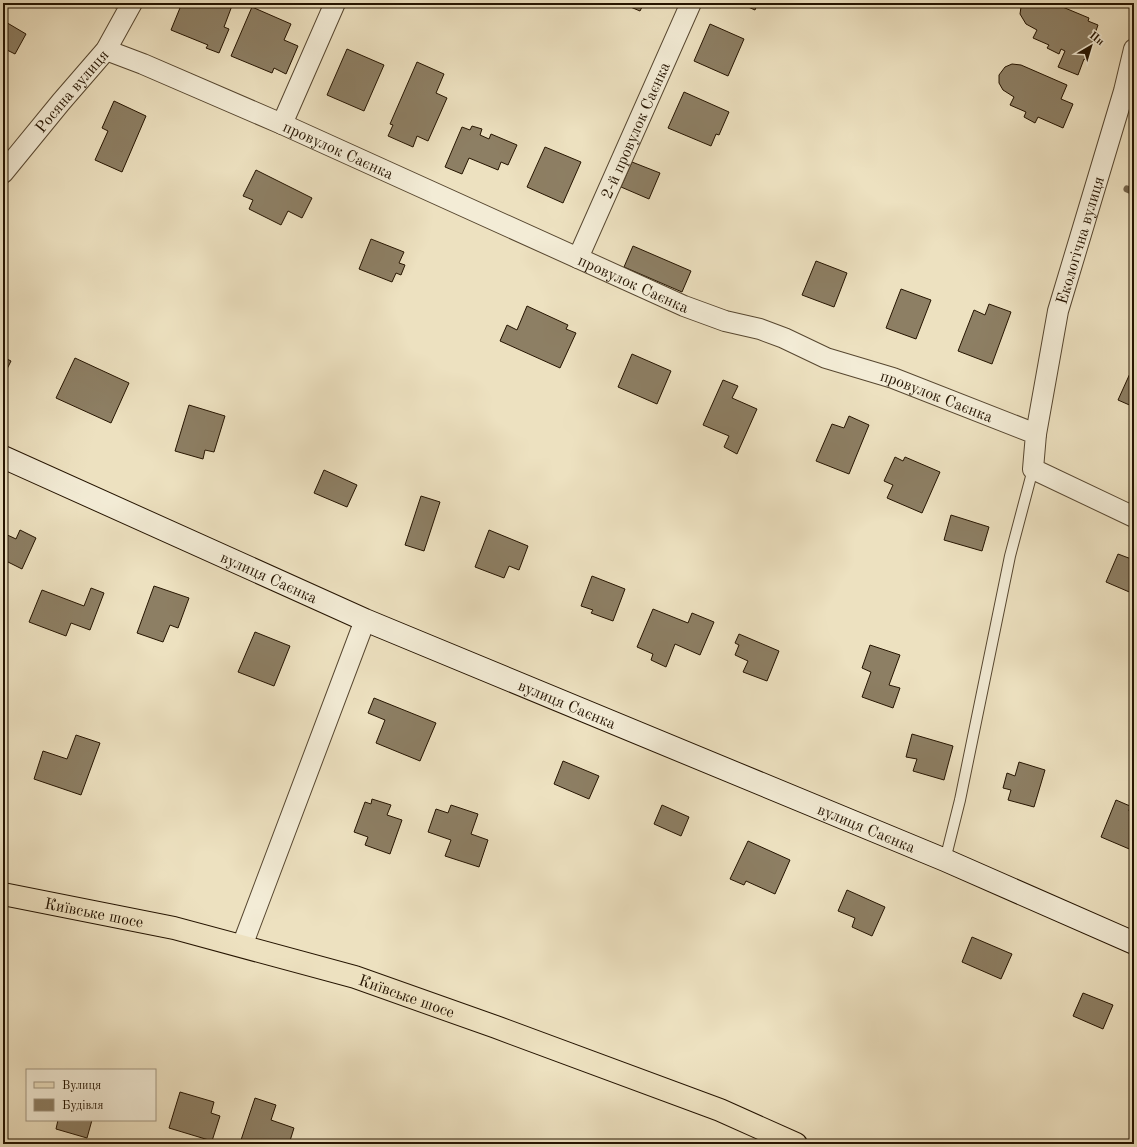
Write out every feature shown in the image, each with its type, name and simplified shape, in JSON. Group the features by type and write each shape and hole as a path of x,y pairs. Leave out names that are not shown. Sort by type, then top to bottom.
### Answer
{"main road":[{"name":"Київське шосе","path":"3,894 174,928 355,977 488,1024 720,1110 796,1144"}],"street":[{"name":"Росяна вулиця","path":"3,173 106,50 132,3"},
{"path":"282,124 334,3"},
{"name":"2-й провулок Саєнка","path":"578,258 692,3"},
{"name":"Екологічна вулиця","path":"1036,434 1058,311 1124,91 1134,49"},
{"name":"провулок Саєнка","path":"106,50 143,64 282,124 684,306 725,320 760,329 784,338 826,358 893,378 1036,434"},
{"path":"1036,434 1033,469 1134,517"},
{"name":"вулиця Саєнка","path":"3,457 364,620 945,860 1134,944"},
{"path":"242,946 364,620"}],"lane":[{"path":"945,860 960,800 1010,556 1033,469"}],"building":[{"path":"107,3 119,3 116,8"},
{"path":"182,3 233,3 224,27 229,29 219,53 206,48 208,45 171,30"},
{"path":"621,3 644,3 640,11"},
{"path":"739,3 758,3 755,10"},
{"path":"1025,3 1053,3 1089,18 1088,21 1098,25 1086,60 1084,59 1078,75 1058,67 1065,51 1061,49 1059,54 1047,48 1049,45 1033,38 1037,30 1026,24 1020,14 1021,7"},
{"path":"252,7 291,24 284,40 298,46 286,74 274,68 272,73 231,56"},
{"path":"3,16 6,18 4,21 26,34 15,54 3,48"},
{"path":"710,24 744,39 728,76 694,61"},
{"path":"347,49 384,65 364,111 327,95"},
{"path":"417,62 444,74 436,93 447,98 428,141 417,136 413,147 388,136 393,125 390,124"},
{"path":"1012,64 1021,65 1067,85 1061,99 1073,104 1063,128 1038,117 1035,123 1024,117 1026,112 1010,105 1014,97 1003,90 999,83 999,75 1005,67"},
{"path":"684,92 729,112 719,135 716,134 711,146 668,128"},
{"path":"114,101 146,116 122,172 95,160 108,131 102,128"},
{"path":"472,126 482,129 480,135 489,139 491,134 517,145 508,165 501,162 498,170 469,158 462,174 445,167 462,127 470,130"},
{"path":"545,147 581,162 563,203 527,187"},
{"path":"632,162 660,173 649,199 621,187"},
{"path":"256,170 312,198 302,218 288,211 281,225 249,209 253,200 243,196"},
{"path":"371,239 404,252 399,263 405,265 401,275 396,273 392,282 359,269"},
{"path":"633,246 691,271 682,292 624,267"},
{"path":"816,261 847,273 834,307 802,295"},
{"path":"901,289 931,300 916,339 886,328"},
{"path":"989,304 1011,312 992,364 958,351 974,310 985,315"},
{"path":"527,306 568,325 566,329 576,333 560,368 500,341 507,325 517,330"},
{"path":"632,354 671,371 657,404 618,387"},
{"path":"3,357 11,361 4,375 3,375"},
{"path":"75,358 129,383 111,423 56,398"},
{"path":"1132,369 1134,370 1134,407 1118,400"},
{"path":"723,380 738,386 732,398 757,409 737,454 724,447 729,436 703,425"},
{"path":"189,405 225,416 214,452 205,450 203,459 175,451"},
{"path":"849,416 869,425 849,474 816,461 832,424 844,428"},
{"path":"895,457 903,461 905,457 940,472 922,513 887,498 893,485 884,481"},
{"path":"324,470 357,485 347,507 314,493"},
{"path":"421,496 440,502 424,551 405,545"},
{"path":"951,515 989,527 982,551 944,540"},
{"path":"20,530 36,538 22,569 6,561 3,567 3,533 16,539"},
{"path":"489,530 528,546 519,570 509,566 504,578 475,567"},
{"path":"1118,554 1134,560 1134,594 1106,582"},
{"path":"592,576 625,589 613,621 591,613 593,610 581,606"},
{"path":"154,586 189,598 178,628 170,625 163,642 137,633"},
{"path":"91,588 104,593 90,630 71,623 66,636 29,622 42,590 84,606"},
{"path":"653,609 688,623 692,613 714,622 700,655 675,644 666,667 651,660 653,654 637,647"},
{"path":"255,632 290,646 274,686 238,672"},
{"path":"739,634 779,651 767,681 743,672 748,661 735,655 739,645 735,643"},
{"path":"870,645 900,655 889,685 900,688 893,708 862,697 871,672 862,668"},
{"path":"374,698 436,723 420,761 376,743 385,720 368,713"},
{"path":"912,734 953,746 944,780 913,771 917,759 906,757"},
{"path":"76,735 100,743 81,795 34,779 43,751 67,759"},
{"path":"563,761 599,776 589,799 554,784"},
{"path":"1019,762 1045,770 1034,807 1008,800 1011,790 1003,788 1007,773 1015,776"},
{"path":"372,799 391,805 387,815 402,820 390,854 365,845 368,837 354,832 365,802 371,804"},
{"path":"1116,800 1130,806 1129,811 1134,813 1134,851 1101,837"},
{"path":"451,805 478,814 471,834 488,840 479,867 445,856 451,840 428,832 436,809 448,813"},
{"path":"662,805 689,817 681,836 654,824"},
{"path":"748,841 790,860 775,894 746,881 744,885 730,879"},
{"path":"847,890 885,907 872,936 852,927 855,918 838,911"},
{"path":"972,937 1012,954 1001,979 962,962"},
{"path":"1083,993 1113,1005 1103,1029 1073,1016"},
{"path":"180,1092 214,1102 211,1113 220,1116 212,1141 169,1128"},
{"path":"255,1098 276,1105 271,1120 294,1128 289,1144 252,1144 241,1140"},
{"path":"58,1121 92,1121 87,1138 56,1129"}],"waterway":[{"path":"1127,189 1134,192"}]}
